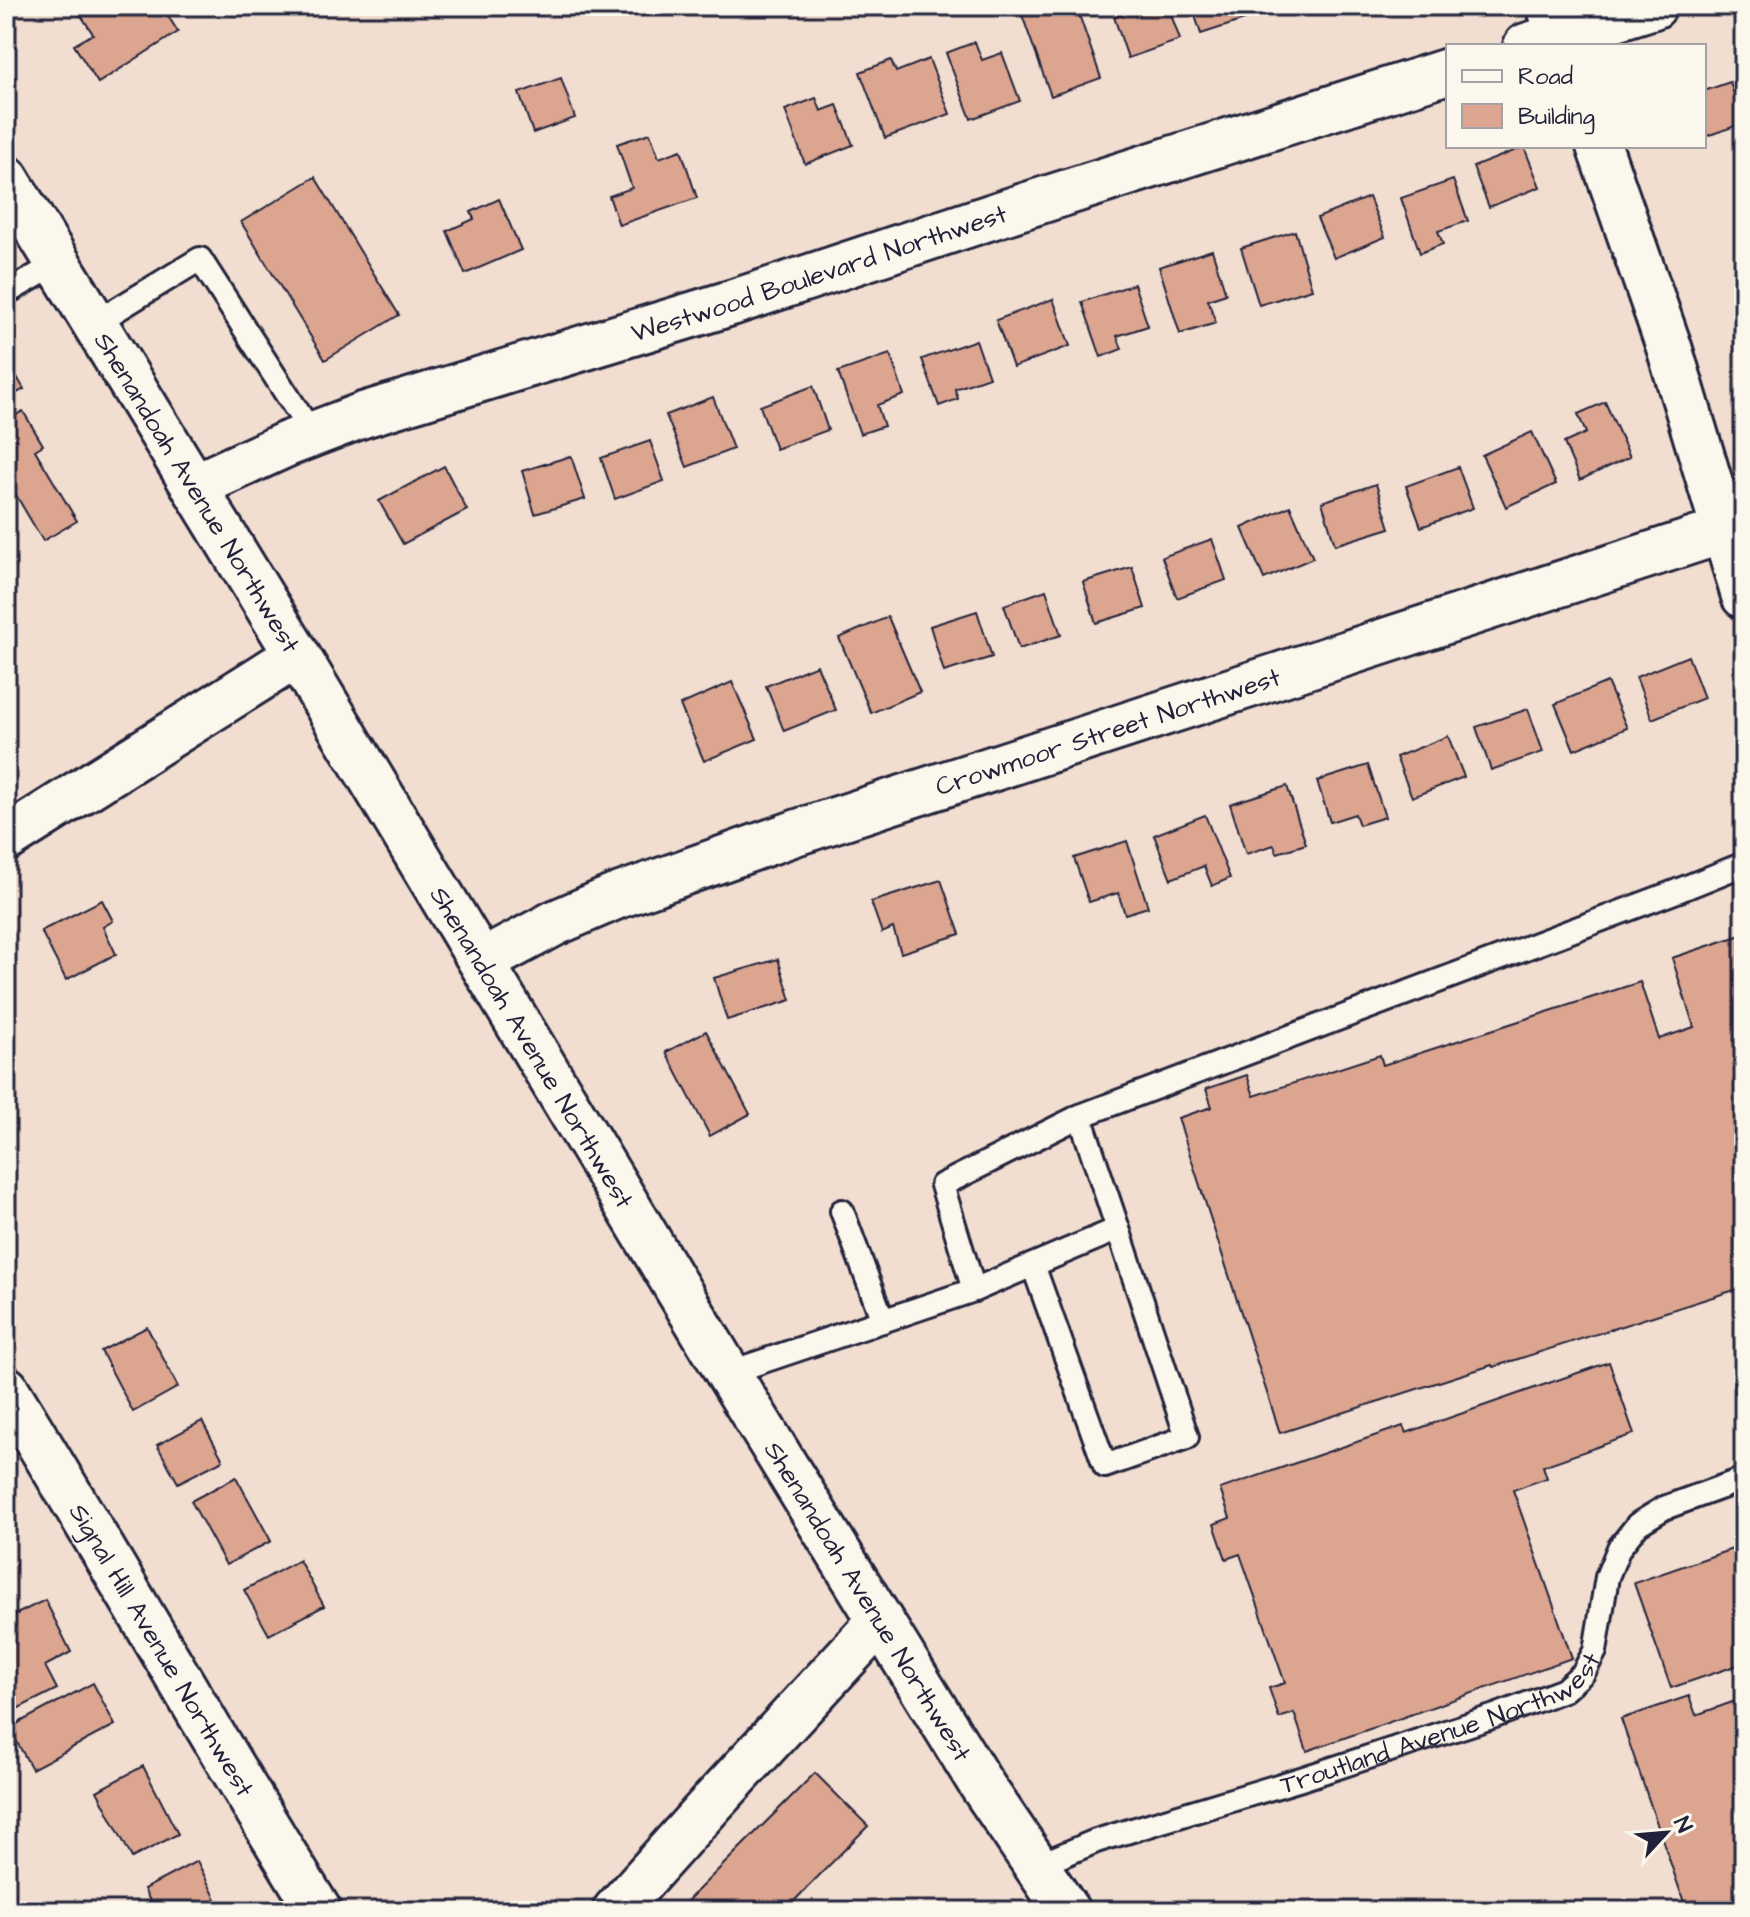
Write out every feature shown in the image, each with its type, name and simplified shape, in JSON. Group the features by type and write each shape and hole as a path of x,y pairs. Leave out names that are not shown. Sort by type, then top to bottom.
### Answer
{"street":[{"path":"1550,33 1654,6"},
{"name":"Westwood Boulevard Northwest","path":"195,486 287,444 363,415 745,298 1446,72"},
{"path":"1600,148 1734,527 1744,596"},
{"name":"Shenandoah Avenue Northwest","path":"6,178 195,486 728,1373 981,1784 1067,1911"},
{"name":"Crowmoor Street Northwest","path":"482,962 555,923 615,897 798,832 1734,527"},
{"path":"6,839 297,655"},
{"name":"Signal Hill Avenue Northwest","path":"6,1389 319,1911"},
{"path":"615,1911 880,1621"}],"lane":[{"path":"95,323 200,259 312,434"},
{"path":"6,293 58,263"},
{"path":"974,1290 942,1185 1080,1116 1744,864"},
{"path":"1033,1265 1105,1466 1187,1437 1080,1116"},
{"path":"842,1211 883,1321"},
{"path":"728,1373 974,1290 1118,1229"},
{"name":"Troutland Avenue Northwest","path":"1037,1866 1096,1841 1301,1779 1495,1716 1564,1690 1583,1673 1595,1651 1607,1577 1619,1548 1638,1524 1664,1508 1744,1479"}],"building":[{"path":"75,6 162,6 178,32 98,83 74,45 93,34"},
{"path":"1037,6 1076,6 1101,78 1051,96 1021,12"},
{"path":"1147,6 1168,6 1180,40 1128,58 1114,17"},
{"path":"1192,6 1249,6 1253,17 1201,34"},
{"path":"975,42 982,60 1002,53 1020,101 971,119 946,53"},
{"path":"929,59 950,114 885,138 860,72 891,60 896,72"},
{"path":"561,78 575,118 533,133 519,93"},
{"path":"1730,82 1744,123 1706,136 1706,90"},
{"path":"816,98 821,111 837,105 853,145 805,164 785,110"},
{"path":"650,133 659,158 681,150 697,198 619,225 609,196 632,188 617,144"},
{"path":"1524,148 1540,187 1489,207 1473,167"},
{"path":"315,177 399,315 325,360 241,222"},
{"path":"1453,180 1468,221 1438,231 1443,244 1420,253 1401,198"},
{"path":"1369,197 1385,237 1334,258 1317,218"},
{"path":"499,199 521,250 465,274 447,231 474,219 471,212"},
{"path":"1295,231 1312,289 1259,305 1241,248"},
{"path":"1212,250 1226,294 1208,300 1216,323 1180,334 1159,267"},
{"path":"1134,284 1148,326 1117,336 1122,349 1101,357 1082,302"},
{"path":"1053,299 1070,346 1013,367 996,320"},
{"path":"976,340 989,377 955,389 958,399 939,406 922,359"},
{"path":"890,354 904,395 877,405 884,426 860,434 838,372"},
{"path":"6,358 24,389 6,399"},
{"path":"813,386 828,430 776,449 760,406"},
{"path":"713,397 733,449 687,467 666,415"},
{"path":"1605,402 1630,457 1580,480 1564,443 1586,433 1578,414"},
{"path":"23,411 43,445 35,450 77,521 43,541 6,478 6,421"},
{"path":"1532,432 1556,484 1506,507 1482,455"},
{"path":"650,441 664,481 615,499 601,458"},
{"path":"571,456 585,499 535,514 522,471"},
{"path":"444,466 467,510 403,544 379,501"},
{"path":"1458,467 1473,508 1421,527 1406,486"},
{"path":"1376,484 1390,528 1335,545 1322,502"},
{"path":"1290,506 1313,558 1264,579 1242,528"},
{"path":"1212,539 1226,580 1177,598 1162,557"},
{"path":"1132,567 1145,608 1096,623 1083,582"},
{"path":"1046,590 1061,635 1019,649 1004,605"},
{"path":"977,611 992,657 944,672 930,626"},
{"path":"888,617 920,692 871,713 839,638"},
{"path":"1688,656 1704,698 1652,719 1636,677"},
{"path":"817,665 836,710 784,731 766,686"},
{"path":"732,682 757,739 704,761 680,705"},
{"path":"1607,682 1627,728 1574,750 1555,704"},
{"path":"1528,709 1543,752 1491,770 1476,727"},
{"path":"1448,736 1464,777 1412,797 1396,757"},
{"path":"1368,765 1385,817 1359,825 1355,814 1330,822 1317,781"},
{"path":"1287,786 1306,844 1277,853 1274,845 1246,854 1230,804"},
{"path":"1205,815 1230,878 1212,886 1204,866 1171,879 1154,835"},
{"path":"1127,841 1148,907 1125,914 1118,893 1089,902 1074,858"},
{"path":"941,880 960,934 901,953 893,928 882,933 871,902"},
{"path":"102,900 113,921 103,927 116,954 66,980 41,931"},
{"path":"1744,934 1744,1287 1280,1433 1178,1118 1212,1107 1206,1089 1247,1075 1254,1096 1380,1055 1383,1065 1640,982 1659,1039 1694,1027 1672,958"},
{"path":"778,959 791,1000 727,1020 714,978"},
{"path":"706,1031 750,1114 710,1136 666,1052"},
{"path":"147,1327 178,1387 133,1412 101,1351"},
{"path":"1609,1362 1634,1434 1543,1466 1547,1478 1513,1490 1572,1658 1307,1751 1294,1713 1279,1718 1269,1688 1285,1683 1240,1554 1226,1559 1214,1524 1230,1518 1220,1489 1403,1426 1406,1433"},
{"path":"202,1421 223,1460 178,1483 157,1445"},
{"path":"236,1477 271,1541 226,1565 191,1501"},
{"path":"1744,1545 1744,1663 1671,1688 1634,1583"},
{"path":"299,1560 324,1606 269,1635 244,1590"},
{"path":"45,1600 71,1652 45,1666 57,1689 15,1710 6,1692 6,1619"},
{"path":"93,1683 115,1725 32,1769 9,1728"},
{"path":"1689,1696 1696,1715 1744,1698 1744,1911 1687,1911 1621,1719"},
{"path":"143,1766 178,1834 132,1858 97,1791"},
{"path":"815,1773 868,1826 794,1901 804,1911 677,1911"},
{"path":"197,1861 221,1909 155,1911 144,1889"}]}
